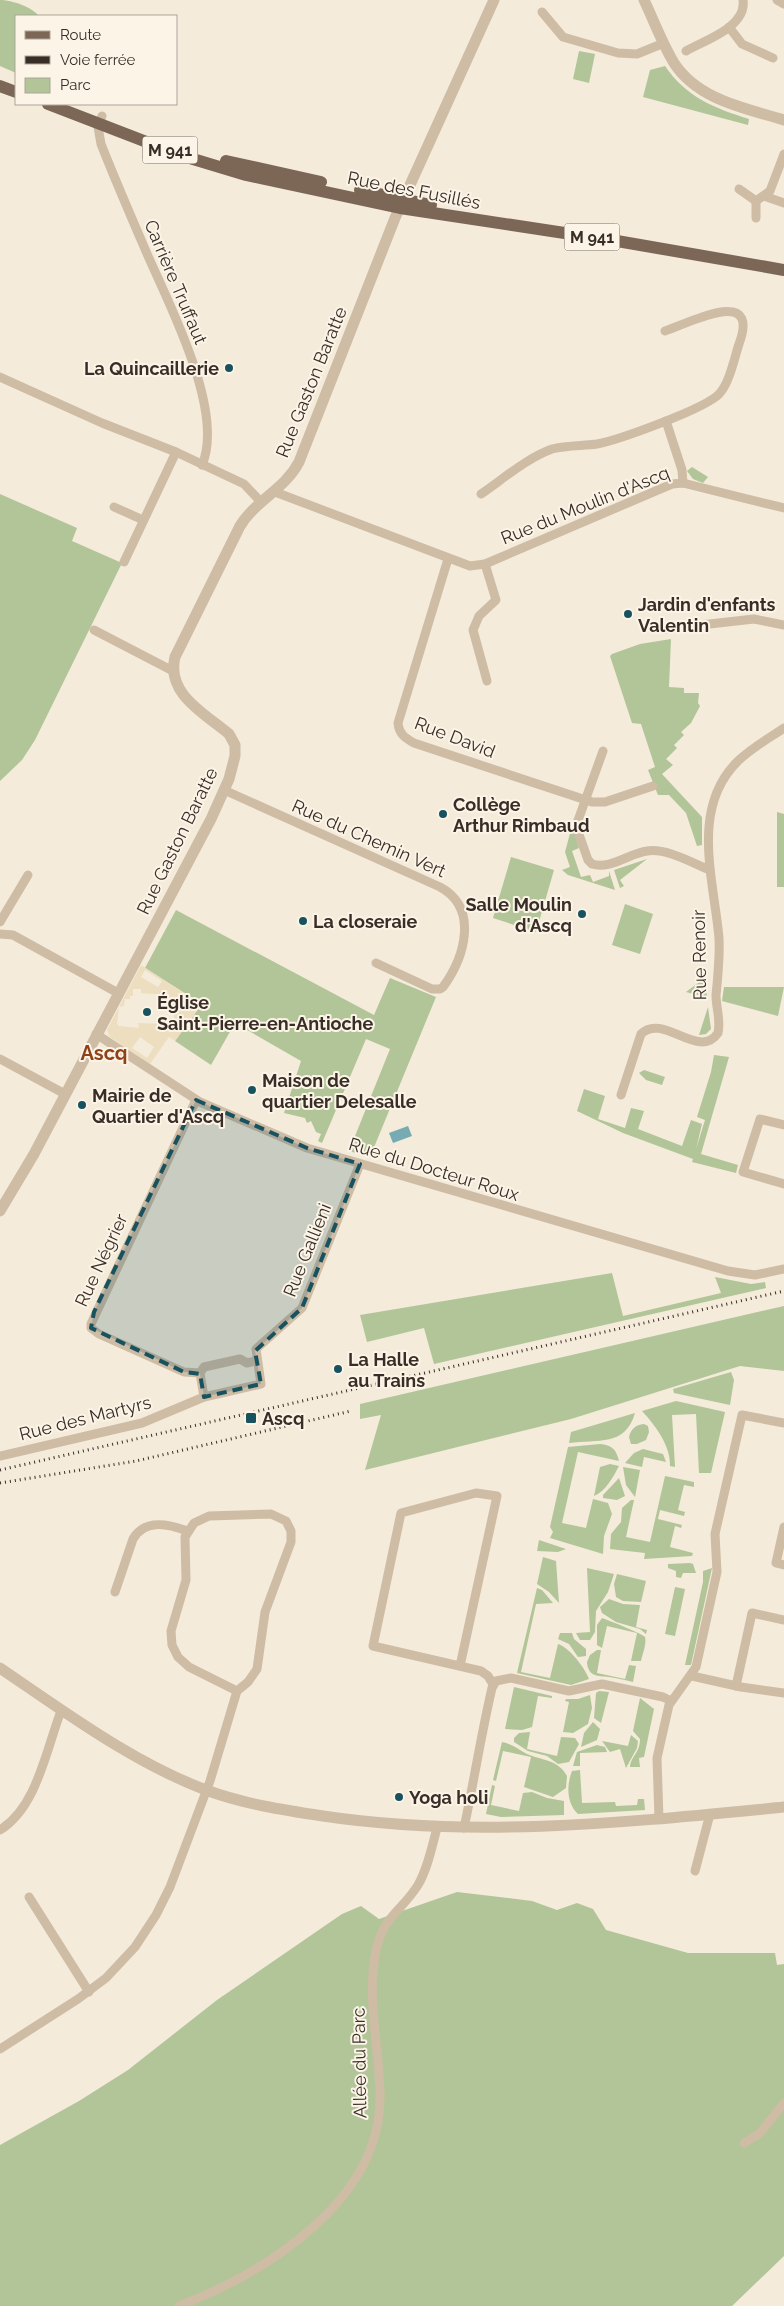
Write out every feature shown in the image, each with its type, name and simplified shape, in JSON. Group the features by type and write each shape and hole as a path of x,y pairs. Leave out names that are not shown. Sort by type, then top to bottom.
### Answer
{"main road":[{"path":"0,77 15,83"},
{"path":"0,86 15,92"},
{"name":"Rue des Fusillés","path":"51,105 100,119"},
{"name":"Rue des Fusillés","path":"73,105 100,119 221,168 402,203 784,270"},
{"name":"Rue des Fusillés","path":"402,203 784,263"}],"street":[{"name":"Rue Gaston Baratte","path":"0,1211 30,1162 96,1034 183,874 224,790 235,756 234,742 229,734 179,691 173,671 175,657 233,536 244,520 292,476 306,448 402,203 494,0"},
{"path":"644,0 678,68 706,93 728,103 784,120"},
{"path":"686,50 729,27 742,14 744,0"},
{"path":"777,0 784,4"},
{"path":"542,12 563,37 618,53 637,54 664,43"},
{"path":"729,27 742,44 773,58"},
{"name":"Carrière Truffaut","path":"100,119 98,134 101,144 176,318 193,365 207,423 207,446 202,465"},
{"path":"756,218 760,199 772,188 784,154"},
{"path":"739,189 760,199 784,202"},
{"path":"482,494 547,452 568,446 608,442 666,421 710,401 720,394 744,328 741,316 731,310 665,331"},
{"path":"0,377 109,426 176,452 248,486 262,502"},
{"path":"666,421 682,470 683,483"},
{"path":"124,562 176,452"},
{"name":"Rue du Moulin d'Ascq","path":"275,492 470,566 486,564 662,488 683,483 784,508"},
{"path":"114,507 143,520"},
{"name":"Rue David","path":"448,559 398,723 399,731 414,743 585,801 605,802 653,786"},
{"name":"Rue du Moulin d'Ascq","path":"486,564 496,600 479,616 473,630 487,681"},
{"path":"665,630 754,620 784,625"},
{"path":"94,630 173,671"},
{"name":"Rue Renoir","path":"622,1095 641,1034 645,1030 656,1027 699,1042 710,1040 718,1033 716,1003 719,937 710,870 709,822 716,793 722,782 743,756 784,728"},
{"path":"603,751 576,826 588,860 592,864 607,864 638,854 655,851 710,870"},
{"name":"Rue du Chemin Vert","path":"224,790 440,887 455,898 464,920 465,936 443,987 432,989 376,963"},
{"path":"0,922 28,875"},
{"path":"0,934 13,935 118,993"},
{"name":"Rue du Docteur Roux","path":"96,1034 196,1100 307,1148 728,1271 755,1275 784,1269"},
{"path":"0,1059 65,1094"},
{"name":"Rue Négrier","path":"196,1100 90,1324 91,1328 99,1334 184,1372 200,1373"},
{"path":"784,1125 760,1119 743,1172 784,1184"},
{"name":"Rue Gallieni","path":"256,1361 255,1352 259,1346 302,1308 360,1164"},
{"path":"204,1397 200,1373 204,1366 240,1359 246,1363 256,1361"},
{"name":"Rue des Martyrs","path":"0,1456 148,1421 204,1397 261,1384 256,1361"},
{"path":"659,1819 657,1758 671,1701 692,1676 696,1667 717,1576 715,1534 742,1415 784,1423"},
{"path":"460,1666 497,1496 480,1492 401,1513 373,1646 483,1672 493,1684"},
{"path":"0,2050 89,1992 122,1963 150,1926 167,1894 206,1790 237,1691 248,1682 257,1670 263,1620 290,1549 291,1531 286,1521 271,1514 209,1516 200,1519 187,1531 184,1547 186,1580 171,1631 172,1645 178,1657 189,1667 237,1691"},
{"path":"116,1592 133,1539 138,1531 150,1526 164,1524 187,1531"},
{"path":"784,1527 776,1563 784,1565"},
{"path":"736,1686 752,1613 784,1620"},
{"path":"0,1668 62,1711 135,1754 206,1790 264,1807 437,1828 586,1824 784,1807"},
{"path":"692,1676 736,1686 784,1693"},
{"path":"464,1828 476,1770 476,1755 493,1684 498,1680 508,1677 569,1691 602,1684 663,1697 671,1701"},
{"path":"0,1830 17,1817 28,1800 62,1711"},
{"path":"695,1871 710,1814"},
{"name":"Allée du Parc","path":"180,2306 215,2292 247,2276 293,2245 341,2197 362,2166 377,2130 380,2099 373,1984 376,1950 390,1917 418,1886 422,1878 437,1828"},
{"path":"29,1897 89,1992"},
{"path":"744,2144 760,2133 784,2103"}],"highlighted area":[{"path":"196,1100 307,1148 360,1164 302,1308 255,1351 261,1384 204,1397 200,1374 184,1372 91,1328 94,1312"}],"green space":[{"path":"0,0 21,5 38,15 15,15 15,73 0,66"},
{"path":"579,51 595,54 589,83 573,79"},
{"path":"665,66 682,86 713,106 749,119 748,125 643,97 650,70"},
{"path":"692,467 708,477 703,483 693,479 687,471"},
{"path":"0,494 77,528 72,541 122,563 35,740 22,760 0,781"},
{"path":"671,639 669,687 684,688 684,693 699,693 698,703 700,706 691,723 681,732 684,735 674,745 677,748 666,759 673,765 662,774 702,817 702,845 697,846 686,813 669,795 658,795 648,770 655,767 641,724 632,723 610,656 640,644"},
{"path":"777,812 784,814 784,887 777,887"},
{"path":"572,826 579,848 572,851 581,877 590,875 593,882 609,876 609,871 615,890 568,875 562,870 570,867 565,852"},
{"path":"511,857 554,870 536,932 493,918"},
{"path":"647,859 620,880 624,886 620,888 614,870"},
{"path":"625,904 653,914 640,954 612,945"},
{"path":"176,910 374,1015 390,978 436,997 370,1157 349,1151 390,1049 366,1039 322,1143 318,1141 321,1134 316,1132 311,1121 307,1123 305,1118 284,1113 301,1061 235,1023 211,1065 175,1041 202,1004 145,968"},
{"path":"702,980 708,998 686,992"},
{"path":"724,987 784,987 778,1016 722,1001"},
{"path":"708,1007 711,1029 706,1034 699,1035"},
{"path":"714,1055 729,1057 701,1154 738,1165 736,1173 692,1162 693,1159 623,1133 577,1111 584,1089 605,1096 598,1119 625,1128 631,1108 644,1111 638,1129 682,1146 691,1120 702,1124 696,1149 705,1120 697,1117 711,1072"},
{"path":"644,1070 665,1077 662,1085 646,1080 639,1073"},
{"path":"612,1273 623,1316 721,1293 715,1277 751,1284 765,1282 766,1288 434,1364 424,1328 367,1342 360,1315"},
{"path":"784,1306 784,1371 740,1366 571,1419 365,1470 381,1415 360,1419 360,1404"},
{"path":"731,1372 734,1380 730,1405 674,1393 673,1389"},
{"path":"676,1401 725,1412 711,1473 699,1473 696,1414 672,1415 675,1467 670,1466 670,1458 665,1444 657,1429 642,1411"},
{"path":"635,1413 625,1431 617,1436 600,1441 569,1443 571,1432"},
{"path":"644,1424 648,1426 649,1432 646,1440 637,1444 631,1444 629,1437 632,1430 638,1425"},
{"path":"600,1444 613,1448 619,1461 578,1452 562,1523 586,1528 593,1499 608,1503 612,1514 604,1536 603,1554 550,1538 553,1532 550,1527 568,1447"},
{"path":"643,1449 663,1454 666,1462 644,1457 642,1467 625,1463 634,1453"},
{"path":"610,1464 619,1466 606,1487 594,1496 600,1467"},
{"path":"623,1467 640,1470 635,1497 626,1485"},
{"path":"665,1476 694,1482 694,1487 684,1485 678,1510 685,1512 684,1516 660,1510 658,1519 682,1525 681,1528 675,1526 670,1547 693,1553 692,1556 644,1559 645,1553 610,1549 611,1534 621,1522 622,1508 631,1500 634,1500 626,1537 650,1542"},
{"path":"619,1478 625,1496 617,1500 603,1498 603,1495"},
{"path":"539,1540 566,1549 558,1552 537,1551"},
{"path":"543,1557 556,1561 559,1603 549,1592 537,1584"},
{"path":"668,1564 693,1564 696,1573 683,1573 681,1578 676,1577 676,1571 668,1568"},
{"path":"587,1568 614,1574 608,1592 596,1611 595,1632 590,1640 580,1640 576,1633 590,1632"},
{"path":"712,1568 691,1665 685,1665 703,1582 703,1571"},
{"path":"617,1574 646,1581 641,1602 623,1601 616,1597 614,1584"},
{"path":"675,1587 685,1589 675,1636 665,1634"},
{"path":"537,1588 542,1590 553,1603 536,1604 521,1672 550,1678 558,1644 567,1649 576,1659 589,1679 571,1685 517,1673"},
{"path":"609,1599 623,1604 640,1605 636,1627 647,1630 646,1634 640,1629 616,1622 602,1613 600,1607"},
{"path":"602,1618 632,1630 645,1637 641,1661 631,1661 637,1633 607,1626 602,1648 597,1645 597,1625"},
{"path":"560,1633 572,1633 574,1639 586,1649 586,1656 578,1657 569,1644 558,1639"},
{"path":"597,1650 601,1650 597,1673 625,1679 629,1665 636,1666 633,1682 597,1676 589,1671 587,1662 590,1655"},
{"path":"514,1687 552,1696 552,1698 538,1696 532,1727 522,1730 505,1729"},
{"path":"599,1691 609,1692 601,1723 594,1718 596,1693"},
{"path":"590,1695 592,1708 588,1724 573,1733 563,1732 569,1702 565,1701 566,1699 578,1699"},
{"path":"640,1698 654,1709 644,1757 639,1758 640,1767 630,1767 640,1744 640,1739 633,1731"},
{"path":"593,1722 600,1729 597,1740 581,1747 584,1733"},
{"path":"530,1732 527,1749 557,1756 561,1737 575,1738 579,1744 569,1762 558,1764 547,1756 528,1751 514,1742 514,1738 519,1733"},
{"path":"631,1735 638,1741 637,1748 626,1768 620,1749 610,1752 602,1741 628,1746"},
{"path":"502,1742 555,1764 567,1776 566,1788 553,1797 524,1787 531,1757 503,1751 496,1781 493,1780"},
{"path":"597,1745 605,1747 607,1752 580,1753 580,1766 573,1766 577,1752"},
{"path":"580,1770 582,1803 615,1802 616,1806 637,1805 638,1799 644,1799 645,1810 578,1814 570,1800 568,1789 572,1771"},
{"path":"492,1785 495,1786 491,1805 519,1811 523,1793 532,1792 547,1798 564,1801 564,1815 501,1817 486,1814"},
{"path":"457,1892 532,1901 557,1910 577,1903 593,1909 606,1930 688,1953 775,1953 777,1965 784,1964 784,2256 732,2306 0,2306 0,2145 79,2101 128,2070 217,2000 342,1914 361,1906 379,1919"}],"shaded area":[{"path":"141,965 190,997 187,1003 197,1010 175,1041 169,1037 150,1064 110,1037 107,1030 119,1007","holes":["145,970 162,981 158,987 141,977","133,989 141,989 141,993 169,995 169,1007 174,1008 174,1018 169,1018 168,1024 138,1023 139,1028 119,1026 117,1024 119,1007 124,1006 125,999 130,999 130,996 133,996","140,1037 154,1047 147,1058 132,1048"]}],"water":[{"path":"408,1126 412,1136 393,1143 389,1133"}],"railway":[{"path":"0,1470 784,1291"},
{"path":"0,1483 136,1461 351,1411"}],"place":[{"name":"La Quincaillerie","path":"229,368"},
{"name":"Jardin d'enfants Valentin","path":"628,614"},
{"name":"Collège Arthur Rimbaud","path":"443,814"},
{"name":"Salle Moulin d'Ascq","path":"582,914"},
{"name":"La closeraie","path":"303,921"},
{"name":"Église Saint-Pierre-en-Antioche","path":"147,1012"},
{"name":"Maison de quartier Delesalle","path":"252,1090"},
{"name":"Mairie de Quartier d'Ascq","path":"82,1105"},
{"name":"La Halle au Trains","path":"338,1369"},
{"name":"Ascq","path":"251,1418"},
{"name":"Yoga holi","path":"399,1797"}],"district":[{"name":"Ascq","path":"104,1053"}]}
